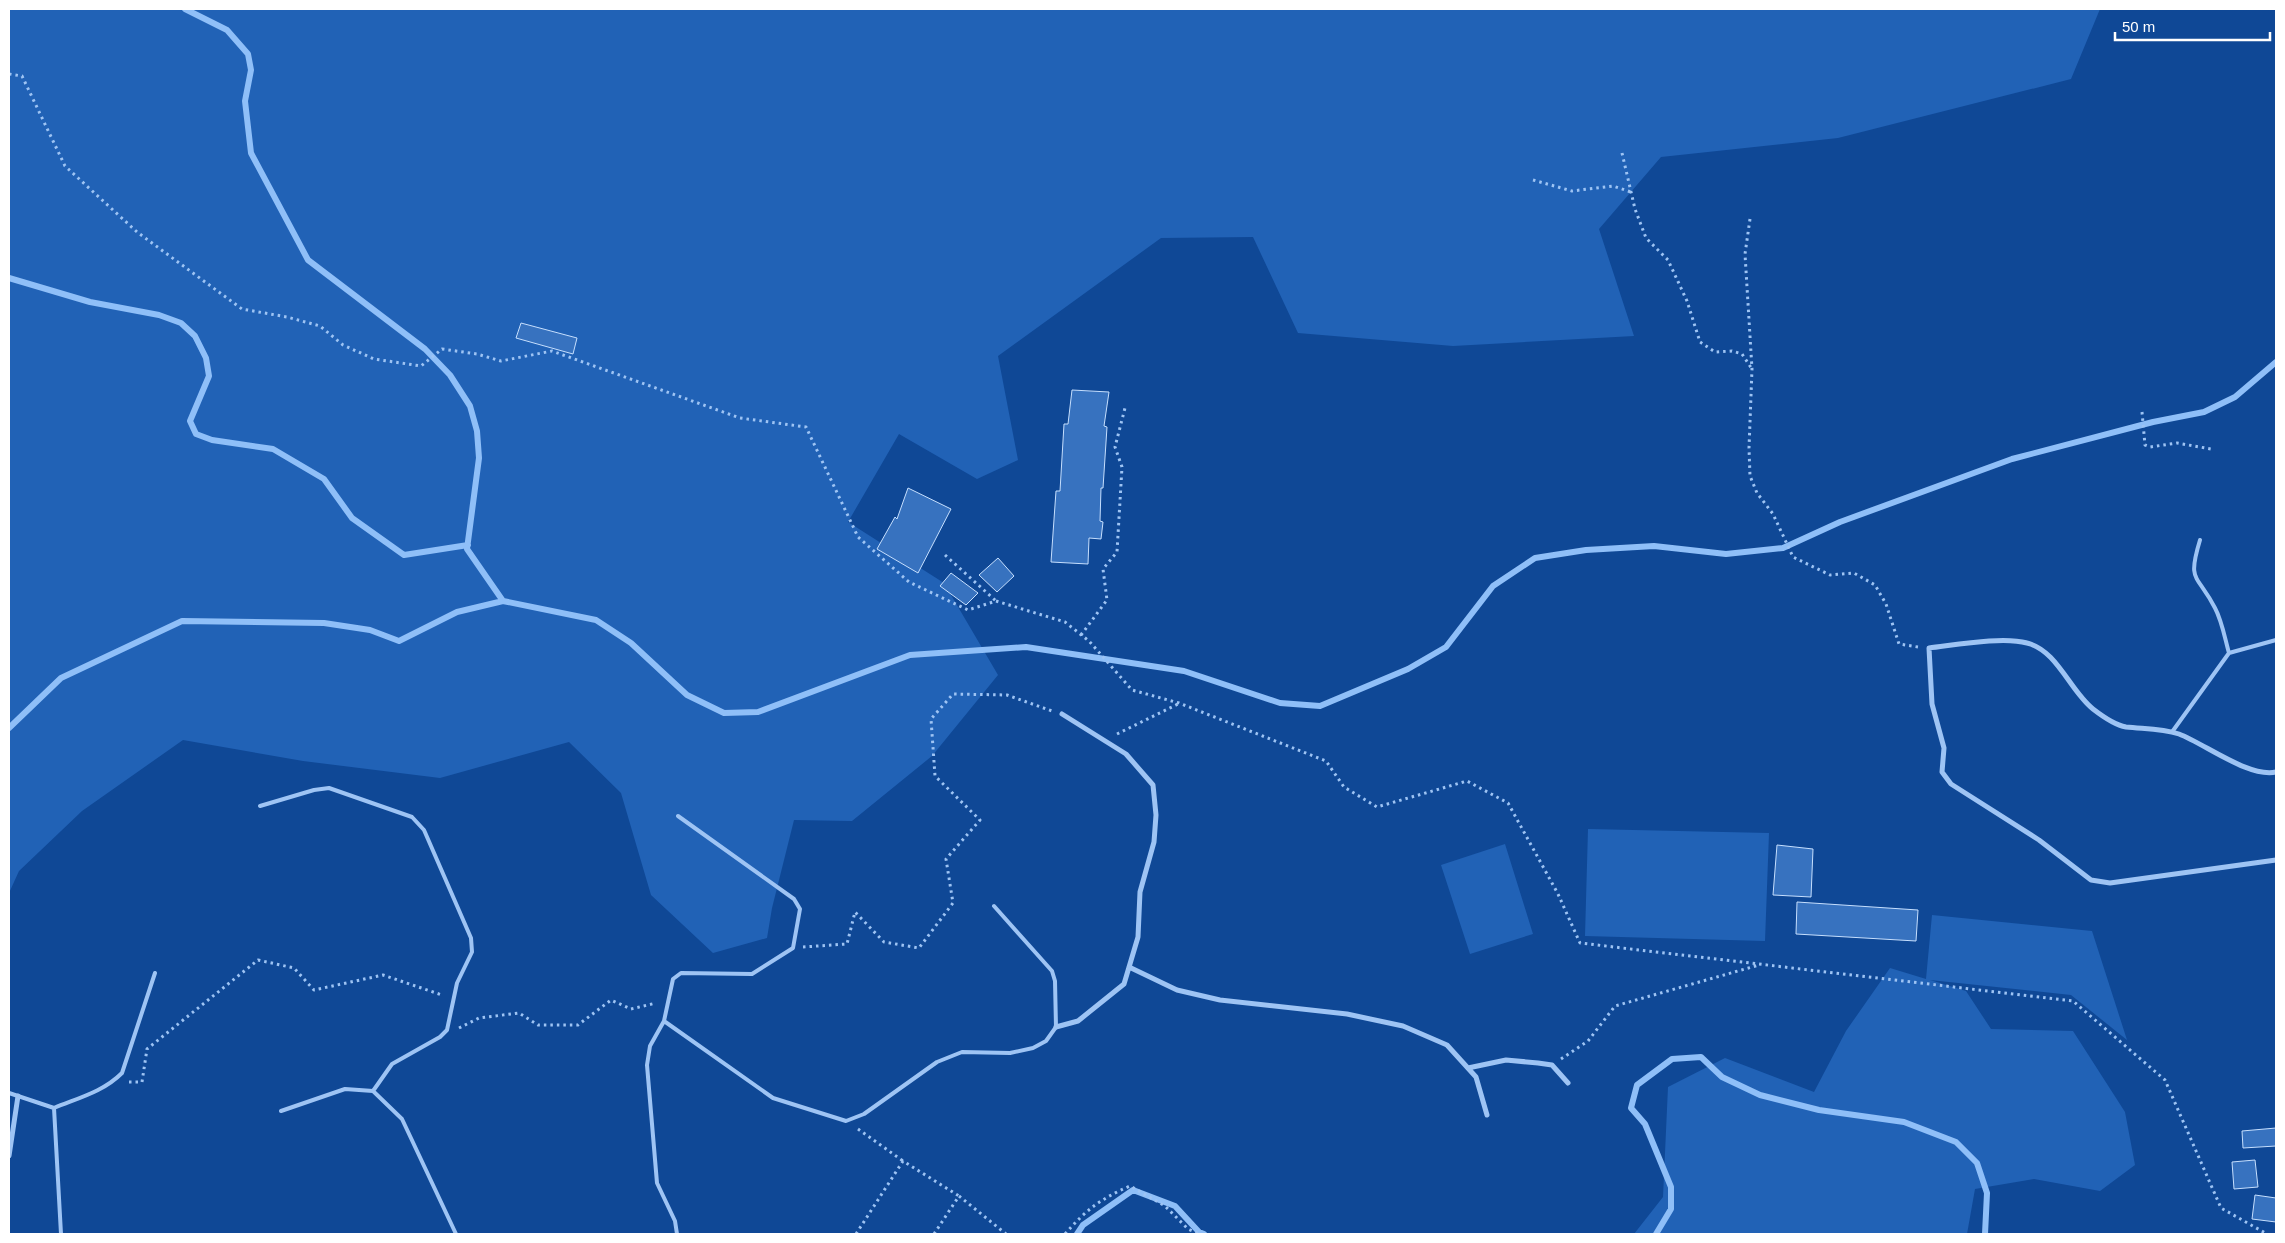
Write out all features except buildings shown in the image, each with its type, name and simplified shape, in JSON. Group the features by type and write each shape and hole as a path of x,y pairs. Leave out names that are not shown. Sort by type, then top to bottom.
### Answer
{"street":[{"path":"2276,772 2267,774 2250,769 2200,743 2172,732 2150,728 2125,727 2110,721 2081,697 2051,658 2028,643 2011,641 1929,648 1932,704 1944,748 1942,772 1951,784 2039,840 2091,880 2110,883 2276,860"},
{"path":"1056,1027 1078,1021 1124,984 1138,937 1140,892 1154,842 1156,816 1153,785 1126,754 1062,714"},
{"path":"1129,967 1177,990 1220,1000 1347,1014 1403,1026 1447,1045 1476,1077 1488,1115"},
{"path":"1468,1068 1506,1060 1552,1065 1568,1083"},
{"path":"9,1156 18,1096"}],"lane":[{"path":"2200,540 2193,564 2193,573 2216,609 2229,653"},
{"path":"2172,732 2229,653 2276,640"},
{"path":"260,806 314,790 329,788 412,817 424,830 471,938 472,952 457,983 447,1030 440,1037 392,1064 373,1091"},
{"path":"677,1234 675,1221 657,1183 647,1066 650,1046 664,1021 673,979 681,973 752,974 793,948 800,909 794,899 678,816"},
{"path":"664,1021 773,1098 846,1121 864,1114 937,1062 962,1052 1010,1053 1033,1048 1046,1041 1056,1027 1055,981 1052,971 994,906"},
{"path":"9,1093 54,1108 112,1083 122,1073 155,973"},
{"path":"281,1111 345,1089 373,1091 402,1119 456,1234"},
{"path":"54,1108 61,1234"}],"path":[{"path":"9,74 22,76 65,166 137,232 242,309 287,317 320,326 343,345 374,359 420,366 442,349 477,354 501,362 552,351 740,418 806,427 858,537 909,582 968,610 996,601"},
{"path":"1622,153 1635,209 1646,238 1668,260 1687,301 1700,342 1715,352 1742,354 1752,370"},
{"path":"1533,180 1572,191 1613,186 1632,193"},
{"path":"1750,219 1745,254 1752,370 1749,448 1750,476 1757,493 1773,514 1784,534 1793,557 1830,575 1854,573 1875,585 1886,604 1899,644 1929,648"},
{"path":"1082,634 1107,600 1103,569 1117,552 1122,467 1115,447 1126,408"},
{"path":"2142,412 2145,445 2150,447 2178,443 2211,449"},
{"path":"945,555 996,601 1065,622 1082,634 1132,690 1179,703 1326,762 1344,788 1377,807 1467,781 1508,803 1558,894 1580,943 2073,1001 2165,1080 2221,1208 2267,1234"},
{"path":"793,948 847,944 855,912 884,942 919,948 952,903 946,859 980,820 935,776 931,719 953,694 1007,695 1062,714"},
{"path":"1104,740 1179,703"},
{"path":"112,1083 142,1082 147,1049 258,960 294,968 314,990 383,975 443,996"},
{"path":"1552,1065 1588,1040 1615,1006 1762,964"},
{"path":"440,1037 478,1018 519,1013 538,1025 578,1025 611,1000 631,1009 668,999"},
{"path":"846,1121 902,1161 959,1196 1006,1234"},
{"path":"856,1234 902,1161"},
{"path":"1065,1234 1084,1212 1130,1186 1165,1206 1188,1229 1199,1234"},
{"path":"934,1234 959,1196"}],"shaded area":[{"path":"9,9 2100,9 2071,79 1838,138 1661,157 1599,229 1634,336 1453,346 1298,333 1253,237 1161,238 998,356 1018,460 977,479 899,434 848,522 944,583 998,675 932,756 852,821 794,820 772,908 767,938 713,953 651,895 621,793 569,742 440,778 303,761 183,740 82,811 19,871 9,893"},
{"path":"1588,829 1769,833 1765,941 1585,936"},
{"path":"1505,844 1533,934 1470,954 1441,865"},
{"path":"1932,915 2092,931 2127,1040 2071,995 1930,980 1966,991 1991,1029 2073,1031 2125,1112 2135,1165 2100,1191 2034,1179 1975,1189 1967,1234 1634,1234 1663,1197 1668,1087 1725,1058 1814,1092 1846,1031 1890,968 1926,979"}],"waterway":[{"path":"185,9 227,30 248,54 251,70 245,101 251,153 308,260 425,349 450,375 470,406 477,431 479,458 467,549 503,601"},
{"path":"9,278 90,302 159,315 181,323 195,336 206,358 209,376 190,421 196,434 212,440 273,449 324,479 352,518 404,555 468,545"},
{"path":"9,728 61,678 182,621 324,623 370,630 399,641 457,612 503,601 596,620 631,643 687,695 724,713 758,712 910,655 1026,647 1184,671 1280,703 1320,706 1408,669 1446,647 1493,586 1535,558 1586,550 1654,546 1726,554 1783,548 1840,522 2012,459 2153,422 2204,412 2235,397 2276,362"},
{"path":"1656,1234 1671,1209 1671,1187 1645,1124 1631,1108 1637,1085 1672,1059 1701,1057 1722,1077 1760,1095 1819,1110 1904,1122 1956,1142 1977,1163 1987,1193 1985,1234"},
{"path":"1077,1234 1083,1225 1133,1190 1175,1206 1199,1232 1204,1234"}]}
